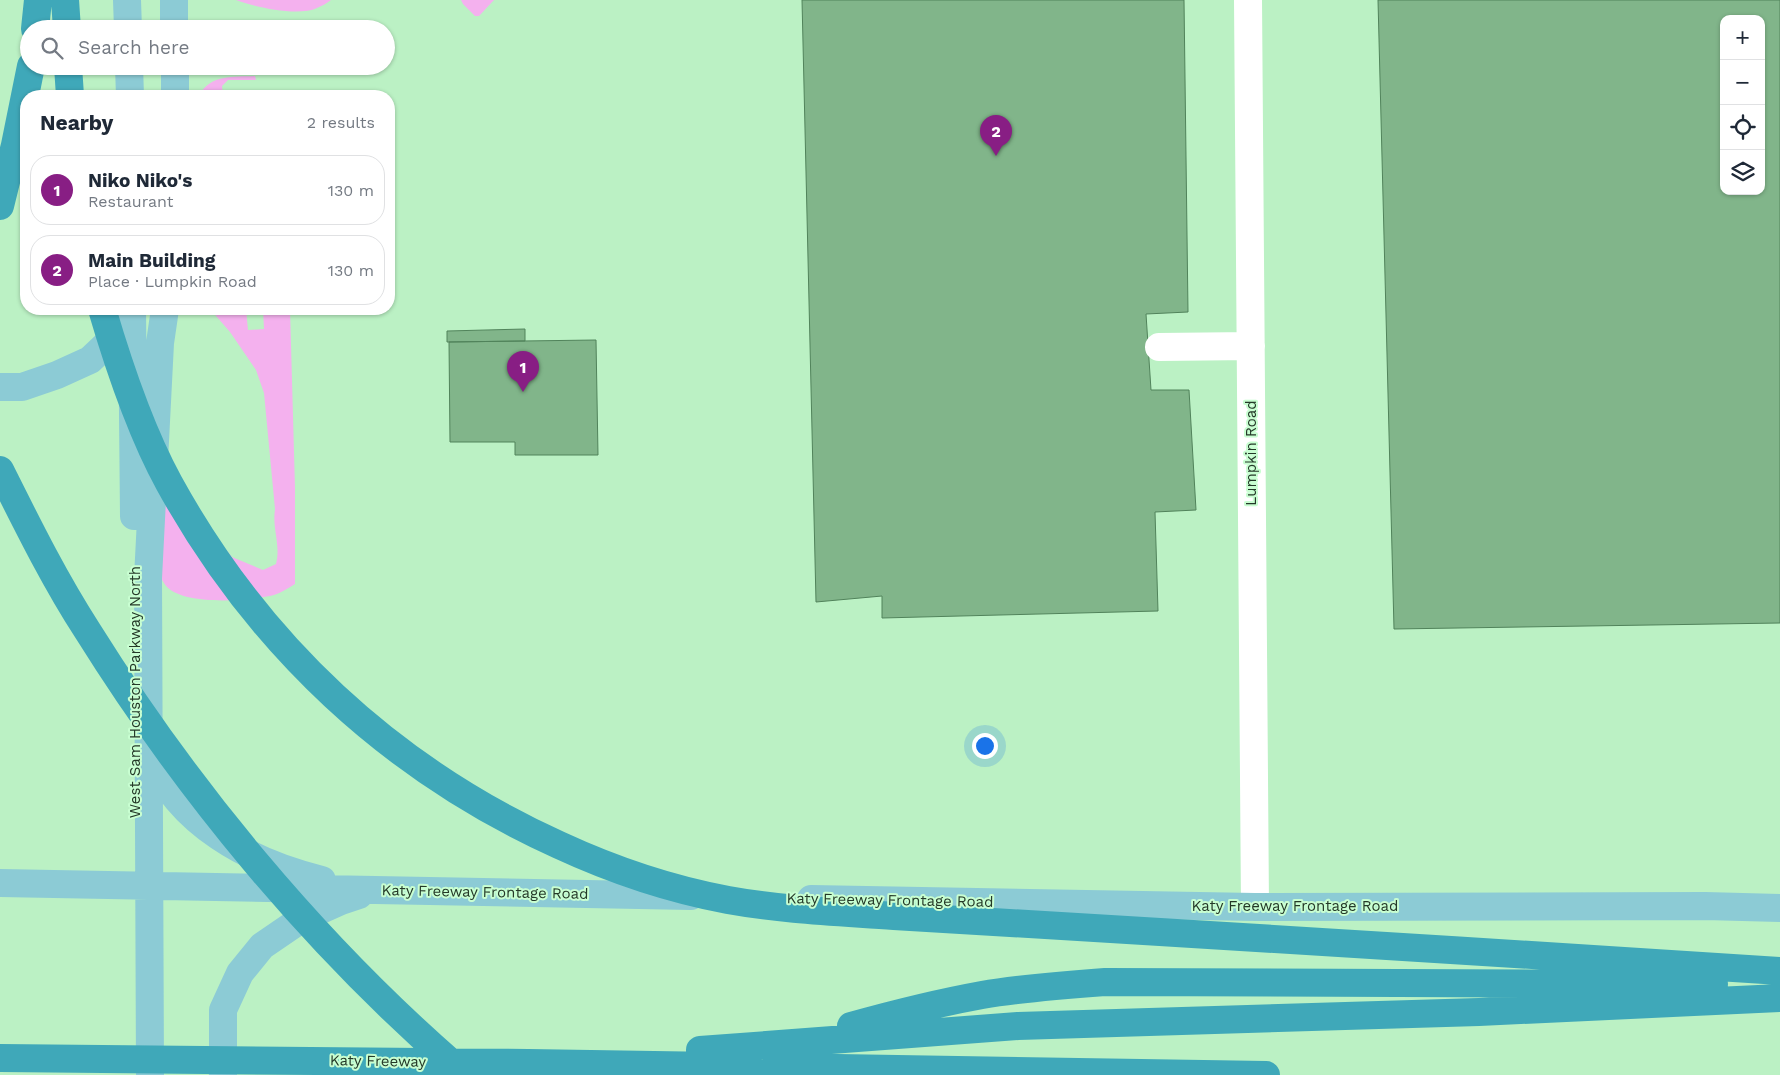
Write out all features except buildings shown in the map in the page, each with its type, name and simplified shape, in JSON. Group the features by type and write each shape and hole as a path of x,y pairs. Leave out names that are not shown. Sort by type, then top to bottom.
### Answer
{"highway":[{"path":"36,20 38,0"},
{"path":"65,0 66,20"},
{"path":"26,90 29,75"},
{"path":"69,75 70,90"},
{"path":"0,206 20,120"},
{"path":"104,315 117,361 167,480 228,577 268,628 300,664 397,750 437,779 489,811 590,860 648,881 727,900 784,907 936,919 1287,939 1780,971"},
{"path":"0,470 43,553 86,629 134,702 188,777 263,870 355,972 431,1046 465,1075"},
{"path":"716,1075 774,1050 842,1028 983,995 1050,986 1158,981 1780,984"},
{"path":"528,1063 1018,1026 1479,1012 1780,998"},
{"name":"Katy Freeway","path":"0,1058 316,1060 1266,1075"}],"main road":[{"path":"127,0 128,20"},
{"path":"174,0 174,20"},
{"path":"129,75 130,90"},
{"path":"174,75 175,90"},
{"name":"West Sam Houston Parkway North","path":"132,315 138,1075"},
{"path":"0,387 22,387 90,360 136,315"},
{"path":"150,1075 148,578 160,343 163,315"},
{"path":"148,747 154,764 164,781 188,811 205,828 230,844 266,862 306,876 342,885 385,890"},
{"name":"Katy Freeway Frontage Road","path":"0,883 1255,907 1706,906 1780,908"},
{"path":"224,1075 223,1010 240,972 262,946 303,918 341,901 362,894 385,890"}],"street":[{"name":"Lumpkin Road","path":"1248,0 1255,907"},
{"path":"1159,347 1250,346"}],"shaded area":[{"path":"236,0 331,0 309,11 299,12 265,8"},
{"path":"461,0 494,0 479,16 475,16"},
{"path":"255,76 256,80 228,80 222,86 222,90 203,90 216,80"},
{"path":"215,315 247,315 248,330 264,329 263,315 290,315 295,488 295,584 282,592 263,597 235,600 203,599 176,593 167,587 161,578 162,472 232,557 263,570 276,564 278,550 264,393 256,370 230,332"}],"place":[{"name":"Main Building","path":"996,156"},
{"name":"Niko Niko's","path":"523,392"}]}
